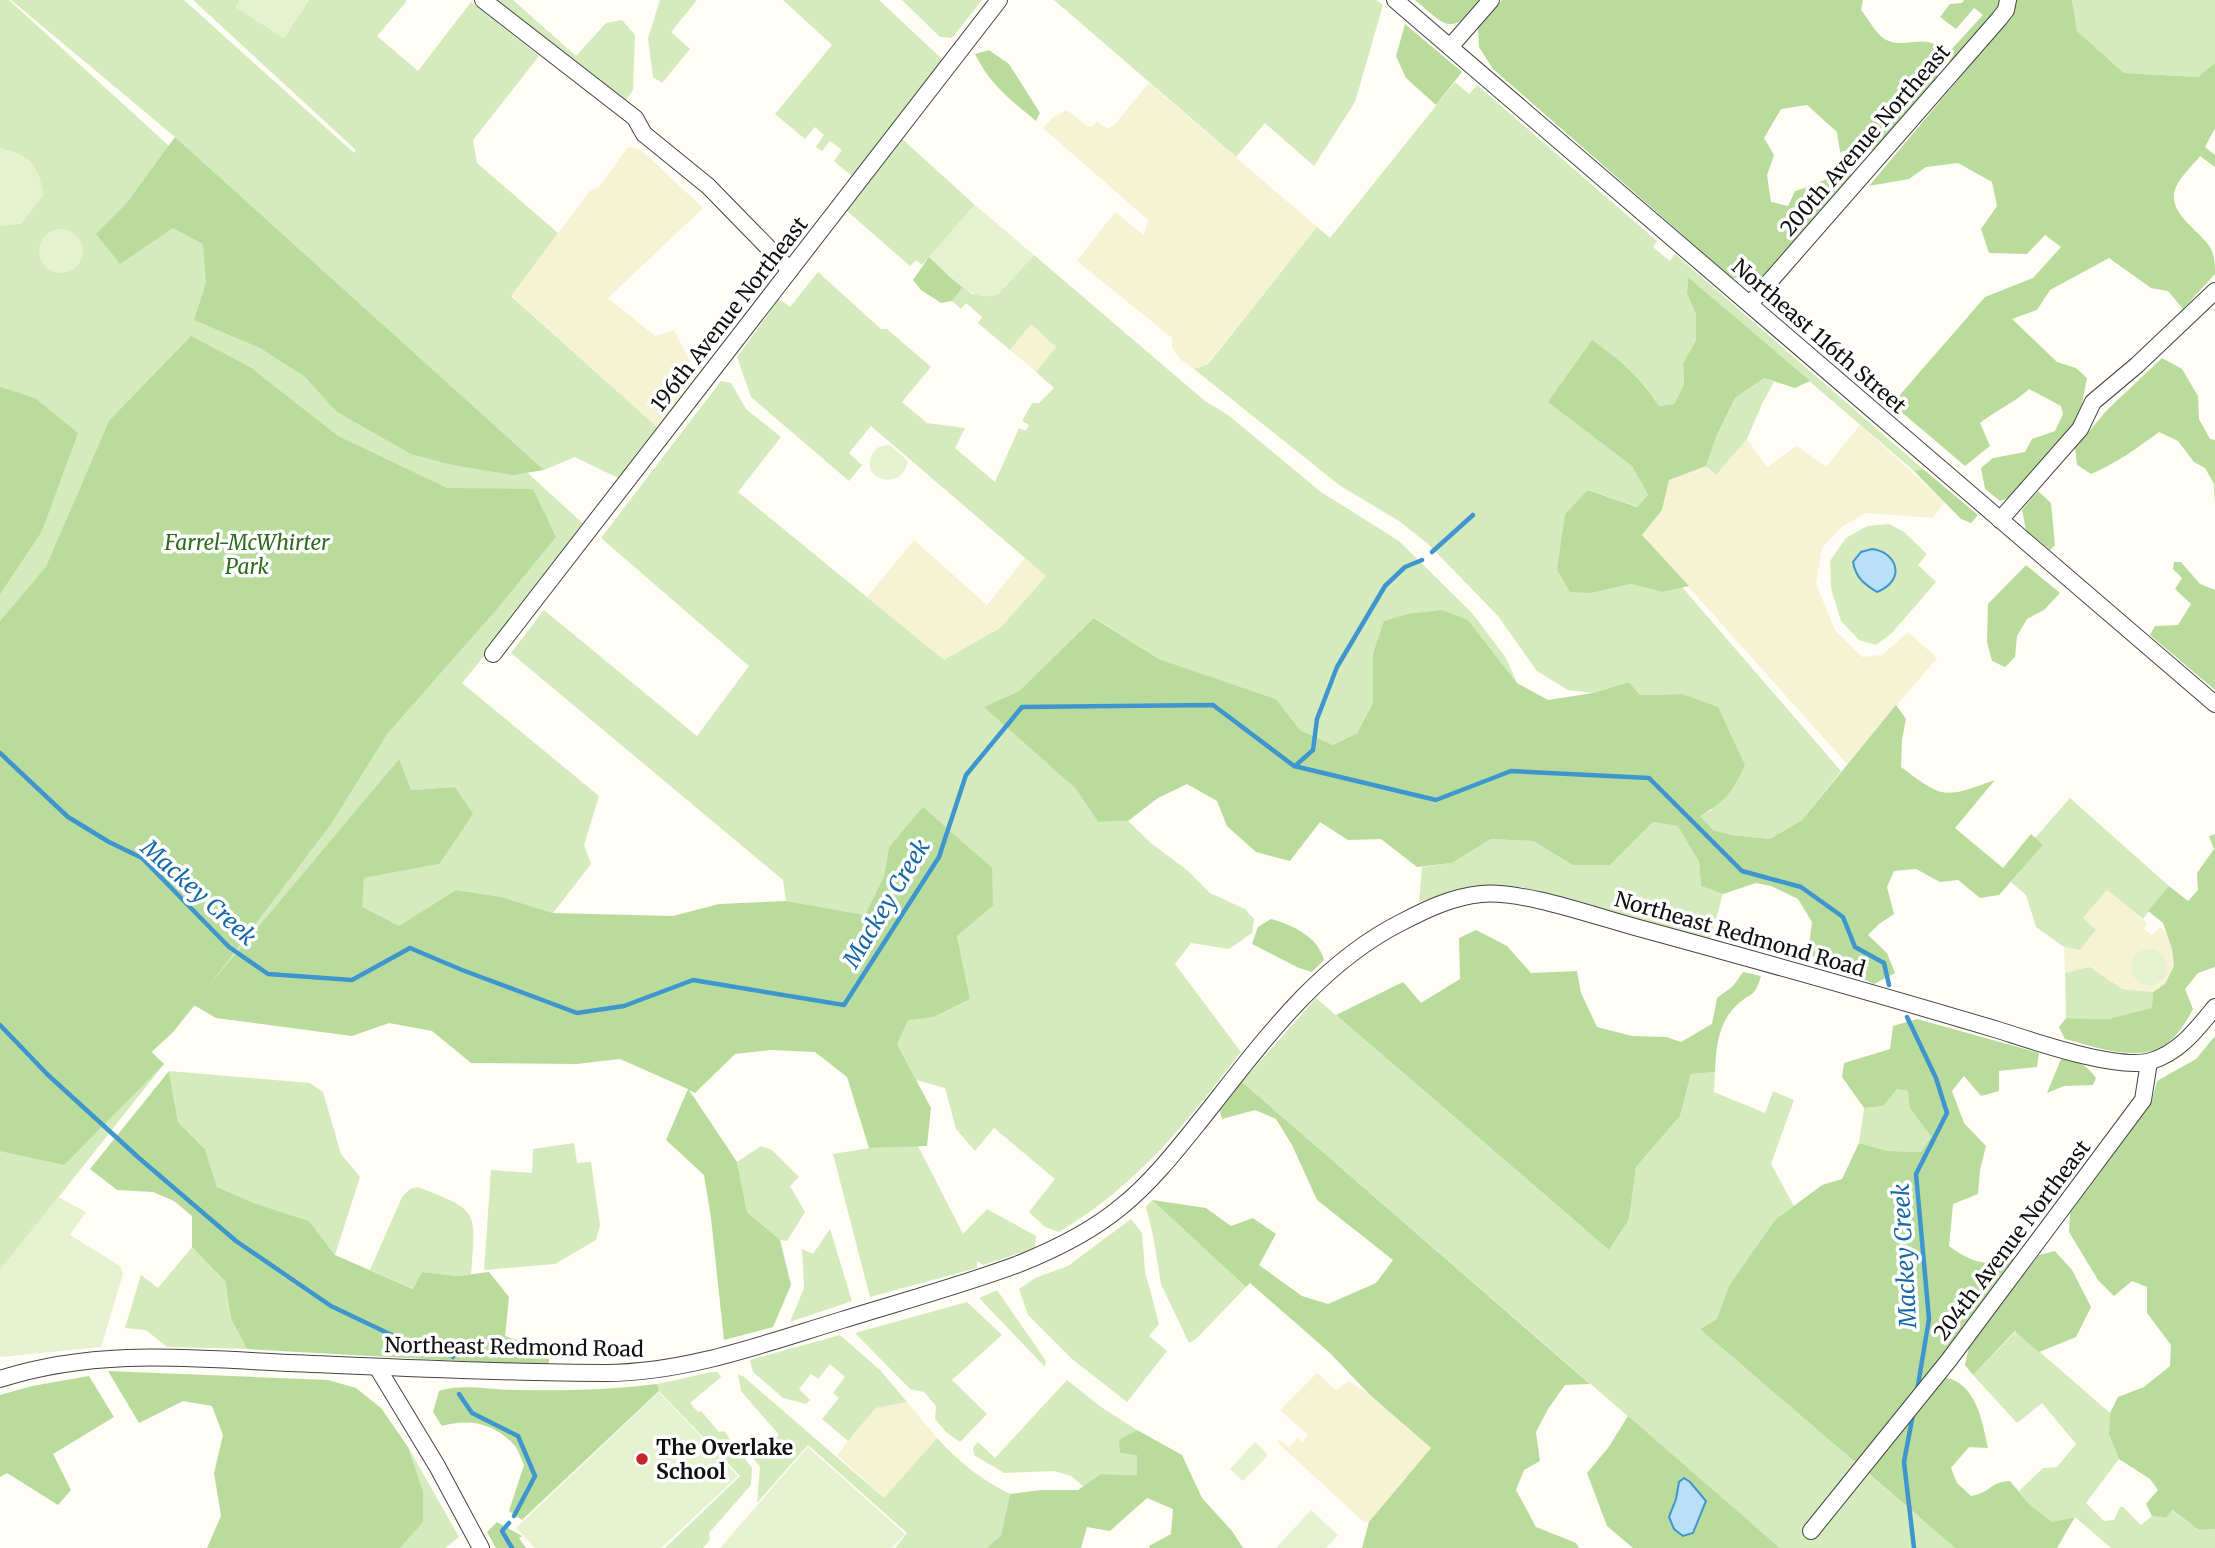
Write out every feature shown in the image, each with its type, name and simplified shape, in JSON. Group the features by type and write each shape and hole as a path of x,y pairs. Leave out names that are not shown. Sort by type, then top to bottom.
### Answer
{"street":[{"path":"483,0 635,118 644,134 708,186 790,270"},
{"name":"196th Avenue Northeast","path":"493,654 999,0"},
{"name":"Northeast 116th Street","path":"1395,0 2215,704"},
{"path":"1450,47 1491,0"},
{"name":"200th Avenue Northeast","path":"1749,304 1999,19 2006,10 2008,0"},
{"path":"2000,520 2080,429 2093,402 2137,365 2215,291"},
{"name":"Northeast Redmond Road","path":"0,1379 39,1367 98,1358 145,1356 377,1367 610,1373 670,1367 786,1337 1011,1267 1090,1229 1125,1204 1172,1155 1306,993 1332,969 1387,929 1430,907 1462,897 1491,893 1578,911 1829,980 2046,1045 2133,1064 2149,1062"},
{"path":"2149,1062 2175,1051 2215,1007"},
{"name":"204th Avenue Northeast","path":"1811,1531 1951,1357 2143,1100 2149,1062"},
{"path":"377,1367 437,1465 481,1548"}],"shaded area":[{"path":"1149,83 1317,227 1207,364 1194,369 1181,360 1172,348 1172,338 1077,261 1115,212 1144,235 1148,220 1043,128 1052,118 1067,110 1087,126 1092,127 1097,121 1107,129 1115,124"},
{"path":"628,147 641,150 703,208 608,298 655,336 674,330 698,376 657,427 511,295 590,191 599,187"},
{"path":"1031,324 1056,347 1036,372 1010,350"},
{"path":"1860,425 1945,502 1933,518 1866,513 1843,526 1822,548 1816,584 1835,630 1862,657 1882,655 1908,632 1937,658 1847,764 1642,535 1662,510 1669,480 1706,466 1716,475 1747,439 1767,467 1797,446 1826,467"},
{"path":"914,540 987,605 1025,558 1046,576 1000,628 944,661 867,597"},
{"path":"2107,890 2147,923 2144,929 2152,935 2160,927 2165,931 2172,949 2174,966 2165,984 2153,992 2122,989 2090,967 2065,973 2064,947 2080,950 2096,931 2082,919"},
{"path":"1317,1373 1336,1390 1349,1381 1369,1394 1432,1449 1369,1522 1364,1522 1278,1443 1280,1440 1289,1447 1298,1438 1302,1442 1308,1435 1280,1410"},
{"path":"907,1402 937,1438 884,1498 837,1455 876,1408"}],"green space":[{"name":"Farrel-McWhirter Park","path":"0,0 9,0 589,529 462,683 599,796 584,845 591,864 553,913 502,897 456,890 399,927 361,907 364,878 439,864 455,787 411,790 398,760 173,1032 152,1052 164,1064 0,1271"},
{"path":"11,0 184,0 354,153 356,150 193,0 240,0 236,7 284,38 309,0 405,0 407,1 377,36 418,71 471,2 539,56 473,140 477,163 558,233 511,296 657,427 618,478 575,457 544,470 175,137"},
{"path":"240,0 309,0 284,38 236,7"},
{"path":"488,0 513,0 576,56 606,23 622,20 635,35 633,90 623,104"},
{"path":"660,0 697,0 671,32 690,49 662,83 653,77 648,38"},
{"path":"783,0 879,0 943,60 853,177 834,161 842,150 830,141 822,151 816,147 824,135 815,127 805,139 775,114 832,45"},
{"path":"902,0 982,0 952,38 940,37"},
{"path":"1054,0 1376,0 1383,5 1355,102 1314,166 1265,123 1236,157"},
{"path":"1415,0 1482,0 1463,19 1449,24 1435,17"},
{"path":"1502,0 1863,0 1861,10 1882,37 1895,43 1929,42 1936,45 1937,78 1874,151 1861,147 1840,152 1837,132 1807,105 1781,109 1764,138 1774,155 1767,175 1771,202 1788,206 1795,191 1844,170 1854,175 1768,274 1755,280 1732,278 1493,69 1479,47 1478,27"},
{"path":"1964,0 2000,0 1998,9 1987,27 1950,68 1949,52 1983,15 1974,8 1956,29 1940,17 1950,4 1962,3"},
{"path":"2016,0 2072,0 2077,31 2124,73 2198,77 2215,63 2215,128 2205,147 2215,155 2215,167 2200,156 2181,179 2174,196 2179,212 2210,247 2214,257 2215,274 2183,309 2168,291 2151,288 2109,258 2050,290 2037,310 2012,319 2057,362 2076,368 2087,378 2081,409 2068,435 2013,496 2000,501 1985,489 1981,468 1993,458 2025,452 2032,439 2055,431 2063,414 2061,406 2029,389 1980,423 1990,446 1965,466 1892,404 1985,297 2033,278 2061,247 2045,235 2027,254 1989,253 1981,229 1997,206 1992,182 1958,163 1926,167 1909,179 1869,186 2010,18"},
{"path":"2072,0 2215,0 2215,63 2198,77 2124,73 2077,31"},
{"path":"1405,24 1462,72 1436,105 1406,78 1396,56"},
{"path":"989,50 1009,64 1040,113 1036,121 987,75 975,54"},
{"path":"1455,82 1469,94 1477,85 1657,241 1653,247 1670,261 1675,254 1923,469 1914,471 1688,277 1687,294 1696,314 1696,340 1683,363 1684,384 1674,404 1659,406 1630,370 1592,341 1602,441 1632,466 1648,495 1638,507 1589,490 1565,514 1563,535 1592,593 1631,584 1662,592 1682,587 1841,771 1802,820 1770,839 1713,830 1699,816 1712,810 1682,694 1640,695 1629,682 1593,693 1568,690 1537,671 1498,616 1428,544 1399,521 1339,485 1194,369 1208,364 1317,227 1330,238"},
{"path":"175,137 544,470 513,475 453,465 411,454 337,412 304,376 260,348 194,320 206,283 203,244 173,228 120,264 96,234 126,204"},
{"path":"901,138 975,205 922,265 916,260 910,266 846,210"},
{"path":"0,148 26,158 35,169 41,184 44,195 21,224 0,226"},
{"path":"975,205 1034,255 998,294 989,296 970,292 960,286 929,257"},
{"path":"61,229 76,236 83,251 76,266 61,273 46,266 39,251 46,236"},
{"path":"1034,255 1205,401 1228,415 1321,492 1399,541 1472,613 1506,658 1517,683 1468,620 1373,654 1373,701 1357,733 1333,745 1300,730 1276,699 1159,659 1095,618 1019,691 985,707 1076,789 1098,822 1128,821 1152,844 1187,870 1210,893 1245,909 1254,919 1252,933 1229,949 1191,943 1175,964 1241,1052 1180,1128 1137,1173 1113,1194 1059,1232 1045,1227 1029,1212 1055,1179 994,1128 975,1151 956,1129 945,1088 916,1080 897,1044 907,1019 934,1017 970,999 957,936 993,906 889,847 884,876 865,915 786,901 783,880 511,653 544,610 697,736 749,666 601,538 721,381 731,383 746,409 781,437 738,492 944,660 1000,628 1046,576 871,426 849,453 862,465 849,481 751,397 737,357 779,299 790,307 818,272 881,329 887,329 931,367 902,402 927,423 965,428 955,448 995,482 1019,428 1026,431 1029,425 1022,421 1032,403 1039,403 1054,388 1036,372 1056,347 1031,324 1010,350 978,323 982,317 966,303 961,309 952,301 963,287 972,294 998,294"},
{"path":"929,257 963,287 952,301 941,303 921,290 913,280"},
{"path":"1688,277 1810,381 1795,388 1764,378 1735,398 1716,437 1706,466 1669,480 1662,510 1642,535 1689,586 1662,592 1631,584 1592,593 1570,592 1557,570 1565,514 1588,490 1637,507 1648,495 1632,466 1548,402 1592,340 1629,370 1659,406 1674,404 1684,384 1683,363 1696,340 1696,314 1687,294"},
{"name":"Farrel-McWhirter Park","path":"191,336 250,367 338,436 447,488 533,489 556,537 387,734 331,824 208,987 399,759 411,790 455,787 473,814 439,864 364,878 362,907 399,926 456,890 502,897 553,913 673,916 719,904 786,901 865,915 884,876 889,847 923,807 992,868 993,906 957,936 970,999 934,1017 908,1020 897,1044 931,1108 927,1146 869,1148 847,1077 815,1052 771,1050 735,1054 695,1093 689,1090 737,1162 747,1212 780,1240 791,1285 773,1327 724,1340 704,1175 666,1140 688,1089 620,1059 576,1064 471,1063 432,1031 389,1023 352,1036 216,1018 194,1005 173,1032 151,1052 164,1064 64,1165 0,1151 0,621 46,567 109,421"},
{"path":"2162,358 2182,369 2198,396 2199,419 2210,439 2215,440 2215,504 2214,484 2205,468 2194,462 2178,441 2159,432 2118,460 2091,474 2077,465 2075,448 2107,410"},
{"path":"1764,378 1774,382 1747,439 1716,475 1706,466 1716,437 1735,398"},
{"path":"0,387 35,398 78,433 42,531 0,594"},
{"path":"890,445 908,461 904,471 890,480 876,476 870,463 875,450"},
{"path":"1923,469 1978,515 1971,523 1961,519 1914,471"},
{"path":"2038,491 2051,503 2055,545 2050,550 2026,530 2022,510"},
{"path":"1889,524 1904,532 1927,554 1918,565 1936,582 1891,634 1876,645 1859,640 1841,621 1831,588 1830,561 1846,538 1867,526"},
{"path":"2174,562 2181,562 2200,584 2215,590 2215,690 2150,635 2155,626 2178,625 2191,604 2175,589 2182,578 2173,569"},
{"path":"2026,565 2060,593 2044,610 2027,619 2017,636 2015,657 2005,667 1992,661 1987,642 1988,604"},
{"path":"1442,610 1468,620 1517,683 1548,700 1593,693 1629,682 1640,695 1682,694 1718,707 1745,765 1727,795 1700,816 1713,830 1770,839 1802,820 1896,705 1906,719 1901,767 1927,785 1945,793 1965,790 1995,780 1955,828 2003,868 2031,834 2043,845 1999,895 1980,898 1958,880 1940,882 1916,869 1894,871 1887,887 1894,914 1868,935 1887,953 1895,973 1874,984 1808,954 1812,922 1798,899 1771,886 1756,883 1723,894 1701,886 1699,862 1678,826 1653,822 1610,865 1573,865 1533,841 1491,839 1452,863 1417,867 1381,839 1348,840 1320,822 1290,861 1256,852 1227,826 1217,801 1187,784 1158,798 1128,821 1098,822 1076,789 984,707 1019,691 1094,618 1159,659 1276,699 1300,730 1333,745 1357,733 1373,702 1373,654 1384,621 1408,614"},
{"path":"2070,798 2169,886 2143,919 2107,890 2083,918 2096,930 2080,950 2064,947 2036,927 2026,895 2011,882 2042,845 2035,838"},
{"path":"1653,822 1679,826 1699,862 1701,886 1723,894 1710,940 1522,887 1473,886 1419,902 1422,867 1452,863 1491,839 1533,841 1574,865 1610,865"},
{"path":"2215,834 2215,967 2198,973 2185,989 2193,1009 2180,1030 2162,1047 2139,1053 2101,1049 2065,1039 2059,1027 2066,1018 2108,1019 2152,1008 2153,992 2165,984 2174,966 2172,949 2163,923 2148,911 2169,886 2188,901 2198,890 2197,873 2214,849 2209,836"},
{"path":"1271,919 1303,933 1316,945 1324,960 1312,972 1252,944 1258,927"},
{"path":"1476,930 1507,946 1531,973 1577,971 1581,993 1597,1027 1632,1036 1666,1037 1681,1042 1712,1024 1717,998 1733,986 1743,972 1761,976 1754,992 1737,1005 1722,1028 1717,1045 1715,1072 1691,1074 1680,1116 1636,1167 1629,1219 1609,1250 1336,1015 1403,982 1421,1003 1460,979 1459,938"},
{"path":"2149,949 2162,954 2167,967 2162,980 2149,985 2136,980 2131,967 2136,954"},
{"path":"2090,967 2122,989 2153,992 2152,1009 2108,1019 2066,1018 2065,973"},
{"path":"1316,998 1609,1250 1629,1219 1636,1167 1680,1116 1691,1074 1715,1072 1714,1092 1765,1113 1773,1091 1794,1100 1771,1164 1794,1206 1775,1220 1730,1286 1717,1319 1700,1329 1955,1548 1780,1548 1242,1082"},
{"path":"1917,1019 2039,1053 2037,1067 1999,1071 1999,1091 1981,1096 1964,1076 1952,1091 1964,1123 1986,1146 1978,1194 1953,1204 1949,1246 1981,1262 2017,1258 1908,1401 1855,1462 1700,1329 1717,1319 1729,1286 1775,1220 1822,1185 1842,1179 1859,1143 1888,1151 1921,1152 1931,1136 1910,1108 1908,1091 1897,1089 1883,1106 1864,1108 1842,1077 1844,1063 1890,1049 1893,1026"},
{"path":"2215,1036 2215,1529 2199,1530 2172,1510 2166,1518 2152,1516 2146,1504 2158,1490 2150,1479 2119,1459 2109,1434 2110,1413 2118,1397 2144,1387 2170,1366 2171,1345 2147,1313 2147,1287 2132,1281 2114,1296 2098,1280 2069,1232 2070,1213 2151,1104 2157,1081 2196,1059"},
{"path":"2061,1059 2077,1062 2089,1069 2096,1078 2093,1085 2064,1086 2047,1093"},
{"path":"169,1071 310,1083 323,1092 341,1154 360,1177 335,1255 309,1221 254,1203 217,1187 205,1149 178,1122"},
{"path":"169,1071 178,1122 205,1149 217,1187 254,1203 309,1221 335,1255 413,1289 422,1272 457,1276 489,1272 509,1297 505,1336 549,1352 549,1366 247,1349 231,1319 225,1281 192,1247 192,1216 174,1201 153,1192 117,1190 90,1169"},
{"path":"1242,1082 1590,1384 1565,1385 1548,1409 1536,1432 1540,1461 1524,1470 1516,1490 1536,1527 1576,1543 1579,1548 1362,1548 1369,1522 1431,1448 1369,1394 1330,1353 1250,1283 1246,1287 1152,1200 1206,1208 1231,1226 1253,1218 1276,1234 1259,1265 1302,1296 1328,1304 1376,1283 1393,1260 1317,1200 1292,1145 1276,1119 1255,1110 1222,1119 1220,1111"},
{"path":"1897,1089 1908,1091 1931,1135 1921,1152 1888,1151 1859,1143 1864,1108 1883,1106"},
{"path":"574,1143 577,1163 591,1162 600,1225 596,1240 555,1264 484,1270 491,1170 532,1173 533,1149"},
{"path":"761,1146 772,1150 799,1177 790,1186 805,1212 787,1241 780,1240 747,1212 737,1162"},
{"path":"918,1146 963,1234 987,1209 1036,1236 1035,1248 983,1265 977,1261 977,1268 870,1297 833,1154 869,1148"},
{"path":"418,1187 463,1208 473,1224 473,1236 471,1274 457,1276 422,1272 414,1289 370,1270 402,1197 410,1189"},
{"path":"58,1197 86,1212 70,1235 120,1266 123,1274 101,1347 0,1357 0,1269"},
{"path":"1152,1200 1246,1287 1189,1343 1161,1284 1146,1207"},
{"path":"1131,1219 1142,1233 1145,1271 1159,1324 1149,1336 1167,1351 1127,1402 1072,1359 1028,1315 1019,1289 1035,1278 1068,1266"},
{"path":"830,1229 852,1301 790,1322 804,1288 802,1249 813,1254"},
{"path":"192,1247 225,1281 231,1319 247,1349 167,1347 146,1330 125,1328 141,1275 158,1288"},
{"path":"2055,1251 2072,1270 2091,1307 2076,1337 2039,1352 2015,1331 1973,1375 1965,1365 1969,1346 2039,1255"},
{"path":"997,1290 1046,1361 1045,1367 979,1298"},
{"path":"967,1302 1002,1335 952,1380 987,1414 960,1442 946,1432 935,1419 936,1406 924,1392 910,1389 855,1333"},
{"path":"2016,1331 2110,1413 2109,1434 2119,1459 2086,1503 2104,1521 2114,1520 2120,1507 2123,1507 2141,1525 2152,1516 2166,1518 2171,1510 2199,1530 2215,1529 2215,1548 2111,1548 2075,1517 2052,1522 2030,1505 2019,1491 2043,1468 2057,1467 2076,1444 2042,1403 2017,1423 1973,1375"},
{"path":"840,1335 880,1370 907,1402 876,1408 848,1441 822,1419 839,1398 833,1393 845,1377 830,1364 818,1379 811,1374 799,1389 810,1400 806,1404 783,1398 753,1372 750,1360"},
{"path":"108,1371 328,1380 356,1388 381,1408 408,1447 423,1491 423,1522 400,1548 207,1548 221,1516 214,1473 223,1435 212,1406 183,1401 139,1423"},
{"path":"718,1372 721,1377 690,1403 698,1412 701,1411 719,1432 724,1431 752,1468 751,1485 709,1533 710,1540 703,1548 665,1548 740,1476 659,1391 657,1384"},
{"path":"738,1374 884,1498 937,1438 970,1469 1010,1494 1001,1535 987,1548 895,1548 907,1533 808,1445 757,1503 760,1467 753,1458 779,1435 741,1391"},
{"path":"89,1376 114,1417 53,1454 71,1490 58,1505 7,1473 0,1477 0,1395 32,1386"},
{"path":"1943,1377 1954,1380 1970,1394 1980,1415 1988,1448 1969,1447 1951,1468 1957,1483 1971,1496 1983,1493 1998,1483 2010,1481 2030,1505 2052,1522 2075,1517 2057,1548 1955,1548 1867,1472"},
{"path":"1067,1380 1101,1407 1137,1430 1119,1441 1137,1455 1138,1475 1102,1474 1084,1487 1071,1476 1054,1471 1004,1473 974,1455 973,1448 978,1442 995,1458"},
{"path":"657,1384 659,1391 522,1520 509,1511 524,1465 516,1447 498,1432 481,1424 462,1422 442,1426 433,1412 439,1391 457,1387 569,1390"},
{"path":"659,1392 738,1476 661,1548 535,1548 516,1528"},
{"path":"1628,1416 1780,1548 1633,1548 1607,1526 1587,1473 1608,1448"},
{"path":"1137,1430 1182,1455 1202,1498 1232,1531 1243,1548 1150,1548 1149,1546 1171,1534 1173,1509 1147,1498 1110,1531 1087,1527 1081,1548 987,1548 1001,1535 1010,1494 1041,1490 1078,1490 1101,1474 1137,1475 1137,1455 1120,1453 1119,1440"},
{"path":"1255,1442 1268,1455 1243,1481 1230,1469"},
{"path":"408,1447 459,1537 445,1548 400,1548 423,1521 423,1491"},
{"path":"808,1447 905,1534 892,1548 720,1548"},
{"path":"1311,1510 1338,1535 1326,1548 1276,1548"},
{"path":"497,1522 522,1536 519,1538 526,1548 496,1548 487,1532"}],"water":[{"path":"1872,549 1888,555 1895,567 1892,581 1877,592 1861,580 1853,562 1861,552"},
{"path":"1684,1478 1706,1501 1693,1533 1683,1536 1674,1529 1669,1517 1679,1482"}],"waterway":[{"path":"1432,552 1473,515"},
{"path":"1295,766 1313,750 1317,719 1337,667 1385,586 1405,567 1422,560"},
{"name":"Mackey Creek","path":"0,753 68,817 142,858 229,947 268,974 352,980 410,948 577,1013 624,1006 693,980 844,1005 939,857 966,775 1022,707 1213,705 1294,766 1436,800 1511,771 1649,778 1742,871 1801,887 1843,917 1855,947 1884,963 1889,985"},
{"name":"Mackey Creek","path":"1907,1017 1936,1078 1947,1113 1916,1174 1929,1319 1917,1391"},
{"path":"0,1025 48,1075 236,1241 331,1306 421,1349 446,1350 453,1357"},
{"path":"459,1394 472,1413 518,1436 535,1476 514,1516"},
{"name":"Mackey Creek","path":"1913,1414 1904,1462 1914,1548"},
{"path":"509,1523 502,1531 512,1548"}],"place":[{"name":"The Overlake School","path":"642,1459"}]}
